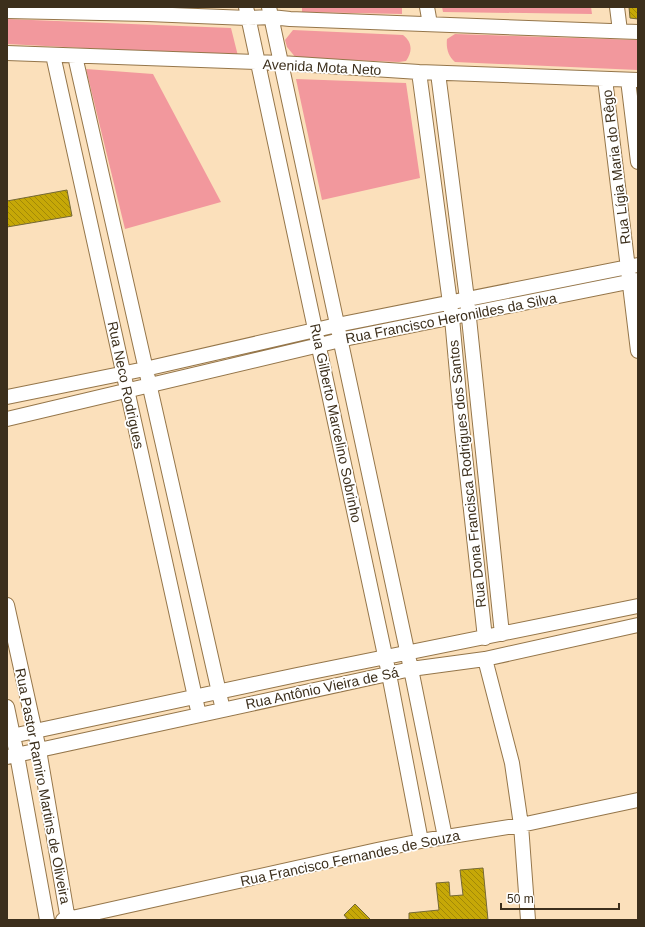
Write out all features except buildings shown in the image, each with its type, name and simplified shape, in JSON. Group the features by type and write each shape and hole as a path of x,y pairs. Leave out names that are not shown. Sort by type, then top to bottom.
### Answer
{"street":[{"path":"427,7 430,24"},
{"path":"617,7 620,31"},
{"path":"14,10 270,12 276,18 638,32"},
{"name":"Rua Gilberto Marcelino Sobrinho","path":"247,12 386,657 421,841"},
{"name":"Rua Gilberto Marcelino Sobrinho","path":"270,12 408,653 445,837"},
{"name":"Avenida Mota Neto","path":"7,53 281,63 438,73 633,80"},
{"name":"Rua Neco Rodrigues","path":"54,55 199,715"},
{"name":"Rua Neco Rodrigues","path":"75,56 223,710"},
{"name":"Rua Dona Francisca Rodrigues dos Santos","path":"419,72 452,318 462,428 485,638"},
{"name":"Rua Dona Francisca Rodrigues dos Santos","path":"438,73 467,299 502,634"},
{"name":"Rua Lígia Maria do Rêgo","path":"605,79 633,266 638,351"},
{"name":"Rua Lígia Maria do Rêgo","path":"633,80 638,162"},
{"name":"Rua Francisco Heronildes da Silva","path":"7,397 145,369 337,325 633,266"},
{"name":"Rua Francisco Heronildes da Silva","path":"7,419 340,340 634,281"},
{"path":"462,428 480,424"},
{"path":"166,566 189,561"},
{"name":"Rua Pastor Ramiro Martins de Oliveira","path":"7,605 39,750 67,920"},
{"name":"Rua Antônio Vieira de Sá","path":"10,736 638,606"},
{"name":"Rua Antônio Vieira de Sá","path":"12,756 411,669 485,658 638,625"},
{"path":"485,658 512,763 521,825 528,920"},
{"name":"Rua Pastor Ramiro Martins de Oliveira","path":"7,707 12,756 47,920"},
{"name":"Rua Francisco Fernandes de Souza","path":"67,920 377,850 421,841 521,825 638,800"}],"shaded area":[{"path":"302,7 402,7 402,14 302,12"},
{"path":"442,7 591,7 592,14 443,12"},
{"path":"7,19 231,28 238,56 7,44"},
{"path":"293,30 403,35 410,44 410,54 406,61 399,62 296,58 287,47 285,40"},
{"path":"455,34 638,40 638,70 455,62 447,49 447,39"},
{"path":"86,69 153,74 221,202 125,229"},
{"path":"296,79 406,83 420,178 322,200"}]}
